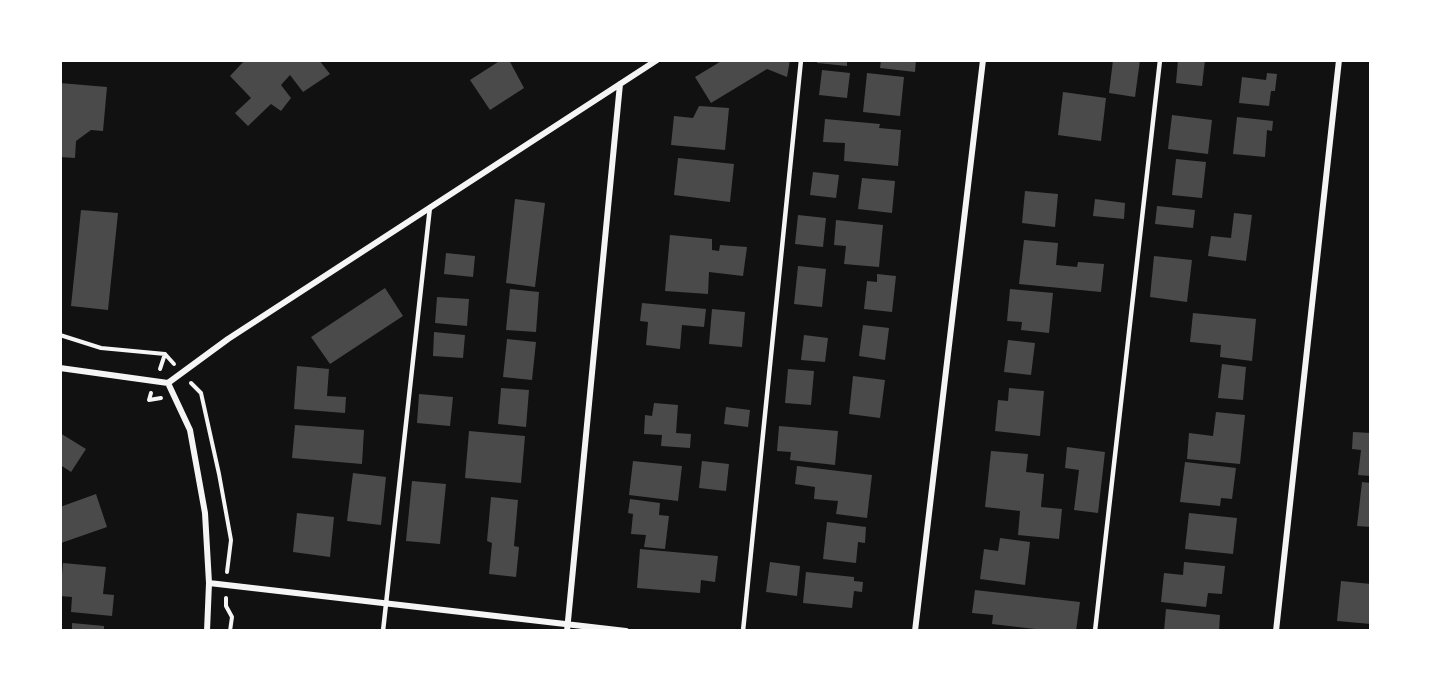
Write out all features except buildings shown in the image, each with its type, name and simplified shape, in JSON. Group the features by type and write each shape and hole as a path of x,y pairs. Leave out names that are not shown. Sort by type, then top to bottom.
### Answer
{"street":[{"path":"60,368 168,383 228,339 657,60"},
{"path":"915,631 984,60"},
{"path":"1276,631 1339,60"},
{"path":"567,628 620,84"},
{"path":"168,383 190,430 206,513 210,583 207,631"},
{"path":"210,583 386,603 567,628 626,631"}],"lane":[{"path":"743,631 801,60"},
{"path":"1095,631 1160,60"},
{"path":"383,631 430,207"}],"path":[{"path":"60,334 101,348 165,354"},
{"path":"201,393 231,540 228,561"},
{"path":"226,606 232,617 230,631"}]}
